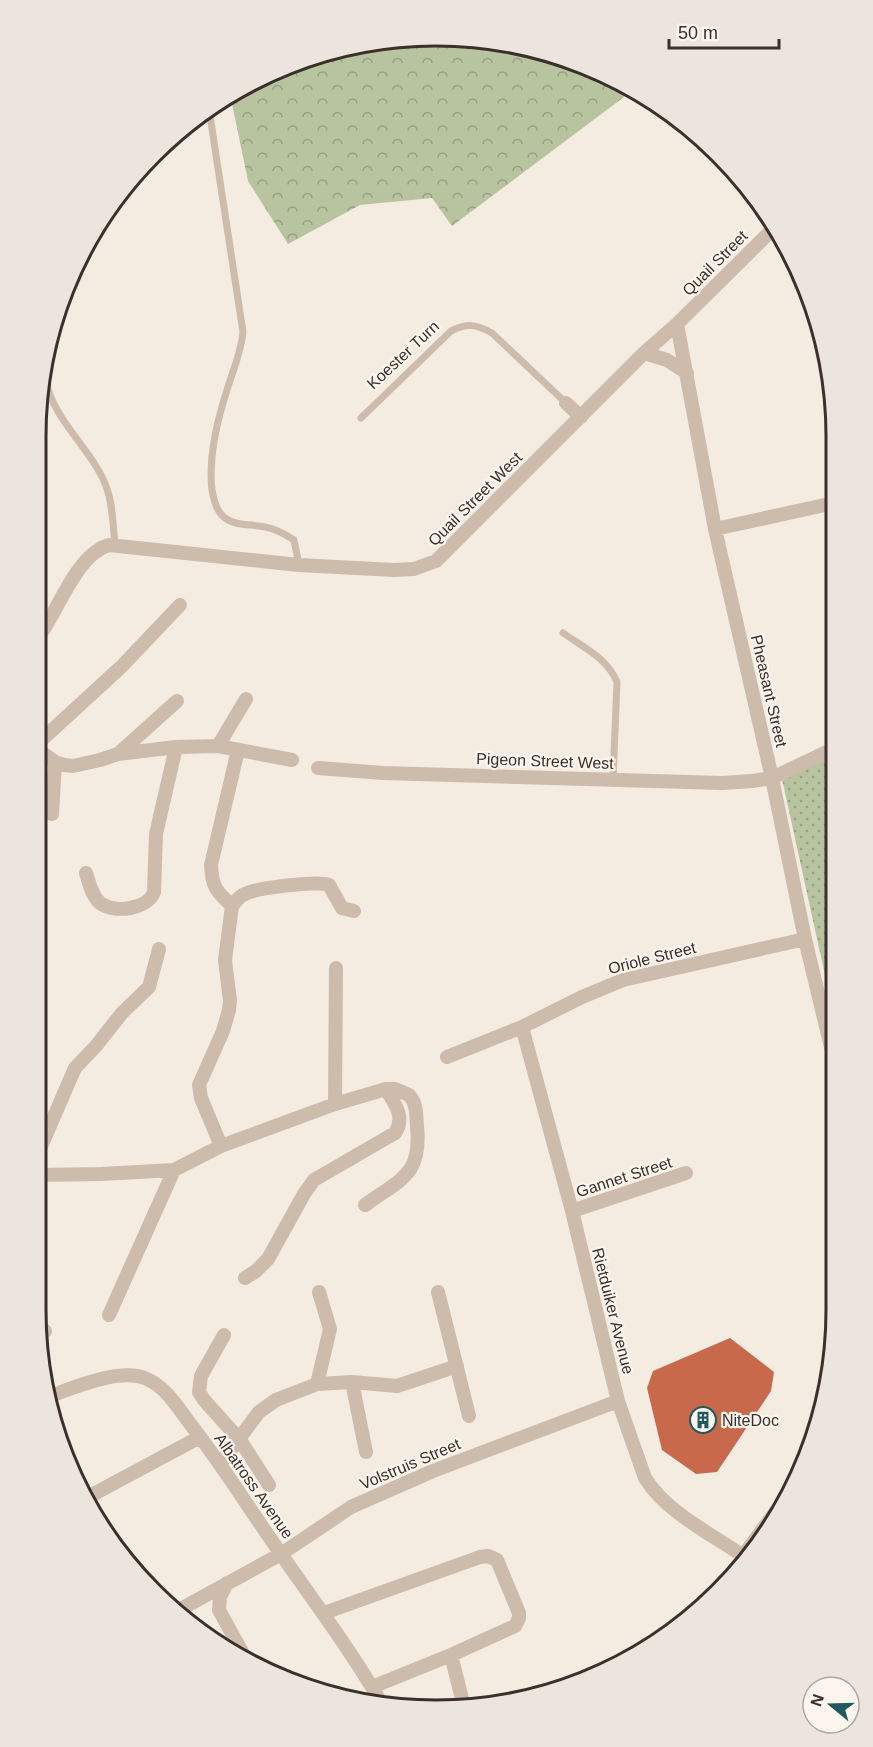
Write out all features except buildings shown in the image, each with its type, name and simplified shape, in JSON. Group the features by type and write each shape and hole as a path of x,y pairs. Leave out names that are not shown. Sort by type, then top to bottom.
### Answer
{"street":[{"name":"Quail Street","path":"678,324 769,233"},
{"name":"Quail Street West","path":"46,624 80,568 99,548 115,545 299,566 394,570 414,568 436,561 644,353 678,324"},
{"name":"Pheasant Street","path":"678,324 715,529 772,778 805,939 826,1024"},
{"path":"644,353 667,360 687,373"},
{"name":"Koester Turn","path":"566,403 581,417"},
{"path":"715,529 826,505"},
{"path":"46,736 121,668 180,605"},
{"path":"218,746 246,699"},
{"path":"118,754 177,701"},
{"path":"46,756 55,762 73,766 118,754 176,747 218,746 292,760"},
{"path":"86,873 96,898 106,907 134,907 151,899 154,892 156,834 176,747"},
{"path":"232,906 215,889 212,883 211,865 214,844 238,750"},
{"name":"Pigeon Street West","path":"318,768 722,783 752,782 772,778 826,752"},
{"path":"52,814 55,762"},
{"path":"221,1146 201,1098 200,1085 223,1031 229,1010 225,960 232,906 237,898 249,892 315,882 329,885 342,908 354,911"},
{"name":"Oriole Street","path":"447,1057 522,1027 582,997 623,980 805,939"},
{"path":"46,1135 75,1068 122,1013 149,987 159,949"},
{"path":"335,1104 336,968"},
{"name":"Rietduiker Avenue","path":"522,1027 572,1211 618,1401 645,1478 651,1488 671,1507 737,1559"},
{"path":"245,1278 268,1259 314,1180 395,1133 400,1124 399,1115 386,1089"},
{"path":"46,1175 174,1170 221,1146 335,1104 386,1089 405,1092 414,1102 417,1157 414,1165 404,1177 365,1205"},
{"path":"109,1315 174,1170"},
{"name":"Gannet Street","path":"572,1211 686,1173"},
{"path":"317,1383 330,1329 319,1292"},
{"path":"438,1292 469,1416"},
{"path":"224,1335 201,1377 200,1392 204,1400 240,1440 269,1485"},
{"path":"220,1464 259,1412 317,1383 352,1382 397,1386 458,1366"},
{"name":"Albatross Avenue","path":"56,1394 109,1378 126,1376 144,1378 157,1384 220,1464 324,1613 377,1696"},
{"path":"352,1382 366,1452"},
{"name":"Volstruis Street","path":"183,1607 281,1554 351,1507 433,1471 618,1401"},
{"path":"93,1494 200,1437"},
{"path":"324,1613 480,1557 495,1558 502,1569 519,1618 509,1630 372,1687"},
{"path":"227,1582 220,1597 219,1610 239,1647"},
{"path":"451,1655 462,1700"}],"lane":[{"path":"210,119 243,332 241,350 221,411 211,457 210,473 213,493 216,508 232,523 265,526 280,531 294,540 299,566"},
{"name":"Koester Turn","path":"361,418 450,331 472,324 481,326 492,333 566,403"},
{"path":"49,393 59,413 107,487 115,545"},
{"path":"563,633 604,661 612,670 617,682 613,779"}],"green space":[{"path":"436,46 513,54 586,76 623,94 624,97 452,226 432,198 360,205 288,244 248,181 232,105 287,76 360,54"},
{"path":"826,760 826,980 782,779"}],"place":[{"name":"NiteDoc","path":"703,1420"}]}
